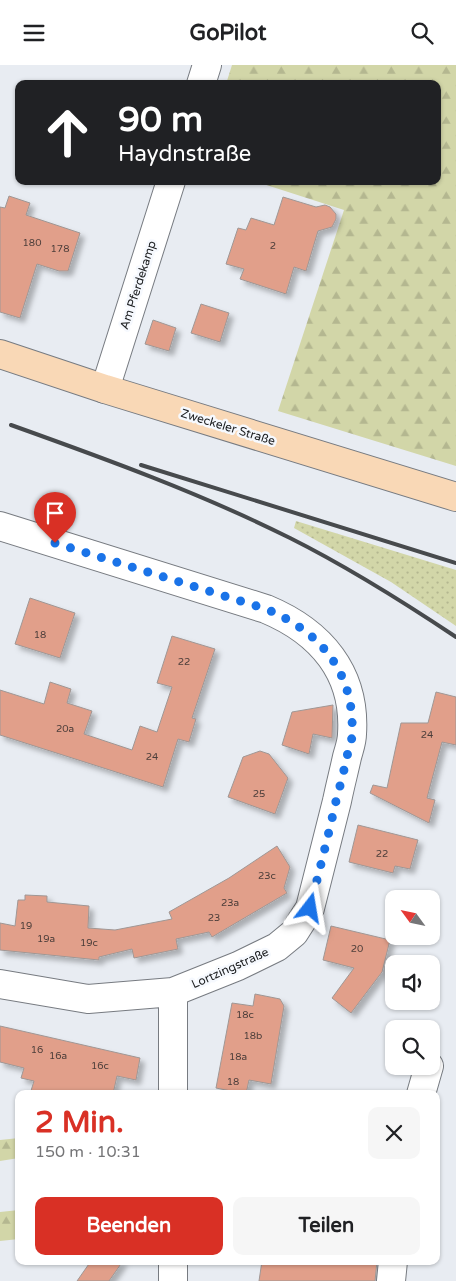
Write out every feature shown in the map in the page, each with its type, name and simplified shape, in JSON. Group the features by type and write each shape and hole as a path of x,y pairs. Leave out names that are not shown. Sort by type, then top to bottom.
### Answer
{"street":[{"path":"202,80 207,65"},
{"name":"Am Pferdekamp","path":"105,389 169,185"},
{"name":"Zweckeler Straße","path":"0,354 105,389 456,497"},
{"name":"Lortzingstraße","path":"0,526 266,609 283,616 301,627 333,659 344,679 351,703 352,736 310,908 294,933 277,947 238,966 173,993 88,999 0,984"},
{"path":"173,993 173,1090"},
{"path":"422,1090 426,1075"},
{"path":"173,1265 173,1281"},
{"path":"391,1281 393,1265"}],"green space":[{"path":"232,65 456,65 456,466 278,411 344,210 266,185 441,185 441,80 227,80"},
{"path":"296,521 456,570 456,626 391,582 294,528"},
{"path":"15,1138 15,1159 0,1161 0,1140"},
{"path":"15,1210 15,1239 0,1241 0,1212"}],"building":[{"path":"9,196 30,203 26,215 80,233 68,271 59,271 37,264 20,318 0,312 0,207 5,208"},
{"path":"283,197 316,207 325,205 330,207 336,214 332,227 318,231 306,271 294,267 286,294 240,279 244,269 226,264 238,228 246,230 251,218 274,225"},
{"path":"201,304 229,313 220,342 191,333"},
{"path":"153,320 176,328 169,351 145,344"},
{"path":"30,598 75,613 60,658 15,644"},
{"path":"172,636 215,649 192,718 196,719 189,742 178,739 163,787 0,735 0,690 44,704 50,682 71,689 67,703 92,711 84,734 132,750 140,726 157,732 172,687 157,683"},
{"path":"436,692 456,697 456,745 442,742 427,798 435,800 429,823 370,793 373,785 387,788 401,723 428,723"},
{"path":"333,705 332,738 313,734 309,754 282,745 292,712"},
{"path":"260,751 269,754 288,778 275,814 228,797 243,757"},
{"path":"358,825 418,840 410,869 395,866 393,873 349,862"},
{"path":"277,846 290,867 284,888 287,893 212,937 209,932 176,939 178,949 134,958 132,949 99,957 99,960 0,950 0,923 15,926 18,900 25,900 25,895 47,896 47,902 89,906 88,928 115,930 172,919 169,912 229,878"},
{"path":"331,926 385,939 385,945 389,945 382,972 351,1013 332,998 354,968 323,960"},
{"path":"255,994 280,999 284,1006 271,1084 249,1080 247,1090 216,1088 232,1003 253,1006"},
{"path":"0,1026 140,1058 136,1080 117,1076 114,1090 31,1090 34,1081 21,1078 24,1068 0,1062"},
{"path":"88,1265 120,1265 109,1281 77,1281"},
{"path":"261,1265 377,1265 375,1281 259,1281"}],"railway":[{"path":"11,425 152,477 222,506 290,538 354,573 456,637"},
{"path":"141,465 456,563"}],"route":[{"path":"55,543 283,616 301,627 333,659 344,679 351,703 352,736 310,908"}]}
